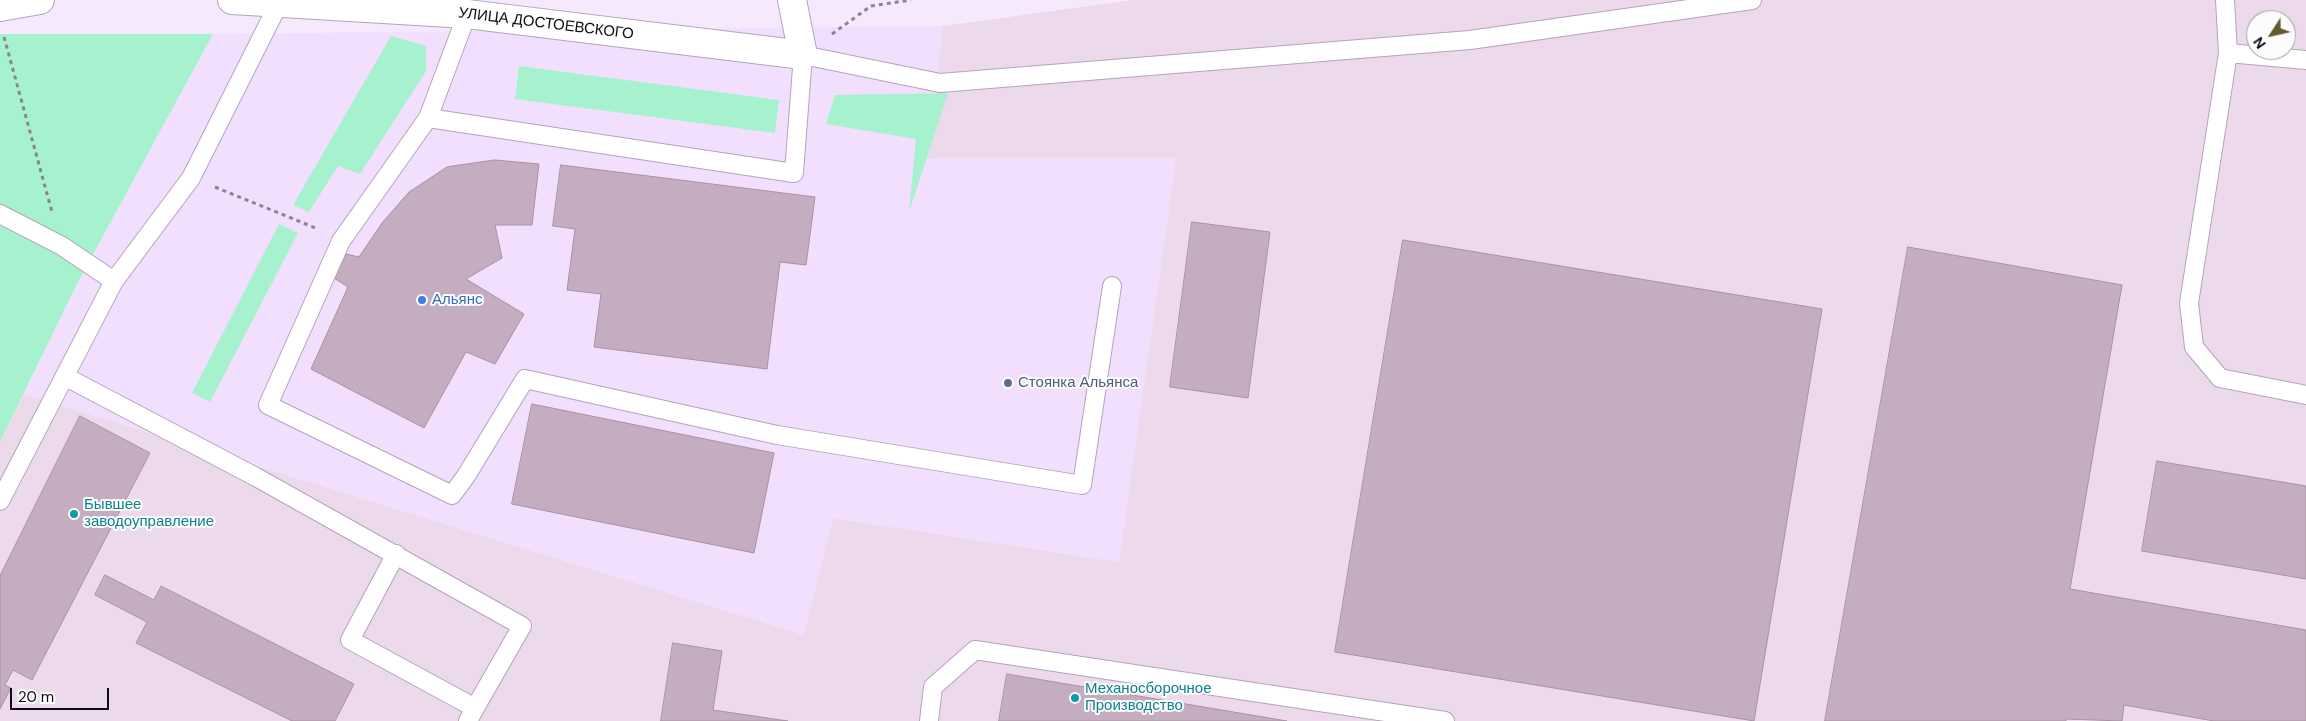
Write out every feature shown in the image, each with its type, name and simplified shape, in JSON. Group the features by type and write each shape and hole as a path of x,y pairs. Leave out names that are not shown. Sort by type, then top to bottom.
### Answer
{"street":[{"path":"1,20 40,0"},
{"name":"УЛИЦА ДОСТОЕВСКОГО","path":"232,0 467,14 803,55"},
{"path":"792,0 803,55"}],"lane":[{"path":"428,118 794,173 803,55 940,84 1470,40 1752,0"},
{"path":"2225,0 2228,53 2189,303 2194,348 2220,378 2306,395"},
{"path":"0,501 66,377 114,281 191,178 280,3"},
{"path":"467,14 428,118 341,241 268,405 452,494 466,476 526,379 777,435 1082,485 1112,286"},
{"path":"2228,53 2306,60"},
{"path":"0,214 62,246 114,281"},
{"path":"66,377 256,477 396,554 522,626 472,714 350,640 396,554"},
{"path":"929,721 933,687 975,650 1445,721"}],"path":[{"path":"803,55 871,6 911,0"},
{"path":"1,20 62,246"},
{"path":"191,178 298,220 341,241"}],"shaded area":[{"path":"1133,0 2306,0 2306,721 0,721 0,442 24,394 804,635 833,518 1119,562 1176,158 928,158 943,26"},
{"path":"943,26 928,158 1176,158 1119,562 833,518 804,635 24,394 78,282 213,34"}],"green space":[{"path":"0,34 213,34 78,282 0,442"},
{"path":"391,36 426,46 426,71 360,174 338,166 309,212 293,205"},
{"path":"519,66 779,100 775,133 515,99"},
{"path":"948,93 909,212 916,139 826,124 835,95"},
{"path":"279,224 298,233 210,402 192,393"}],"building":[{"name":"Альянс","path":"495,160 539,164 532,225 495,225 502,258 466,279 524,314 495,364 466,352 424,428 311,369 348,287 334,278 346,254 359,257 382,223 409,192 447,167"},
{"path":"561,165 815,197 806,265 780,262 767,369 594,347 601,294 567,290 575,229 553,226"},
{"path":"1192,222 1270,232 1248,398 1170,387"},
{"path":"1403,240 1822,309 1754,721 1335,652"},
{"path":"1908,247 2122,285 2070,589 2306,630 2306,721 2214,721 2124,705 2122,721 2066,719 2066,721 1825,721"},
{"path":"532,404 774,453 754,553 512,504"},
{"name":"Бывшее заводоуправление","path":"80,416 150,453 32,680 13,670 5,685 11,688 0,709 0,576"},
{"path":"2157,461 2306,486 2306,579 2142,551"},
{"path":"105,575 154,600 161,586 354,684 335,721 292,721 136,643 147,622 95,595"},
{"path":"673,643 722,651 713,710 788,721 661,721"},
{"name":"Механосборочное Производство","path":"1007,674 1287,721 999,721"}],"place":[{"name":"Альянс","path":"422,300"},
{"name":"Стоянка Альянса","path":"1008,383"},
{"name":"Бывшее заводоуправление","path":"74,514"},
{"name":"Механосборочное Производство","path":"1075,698"}]}
